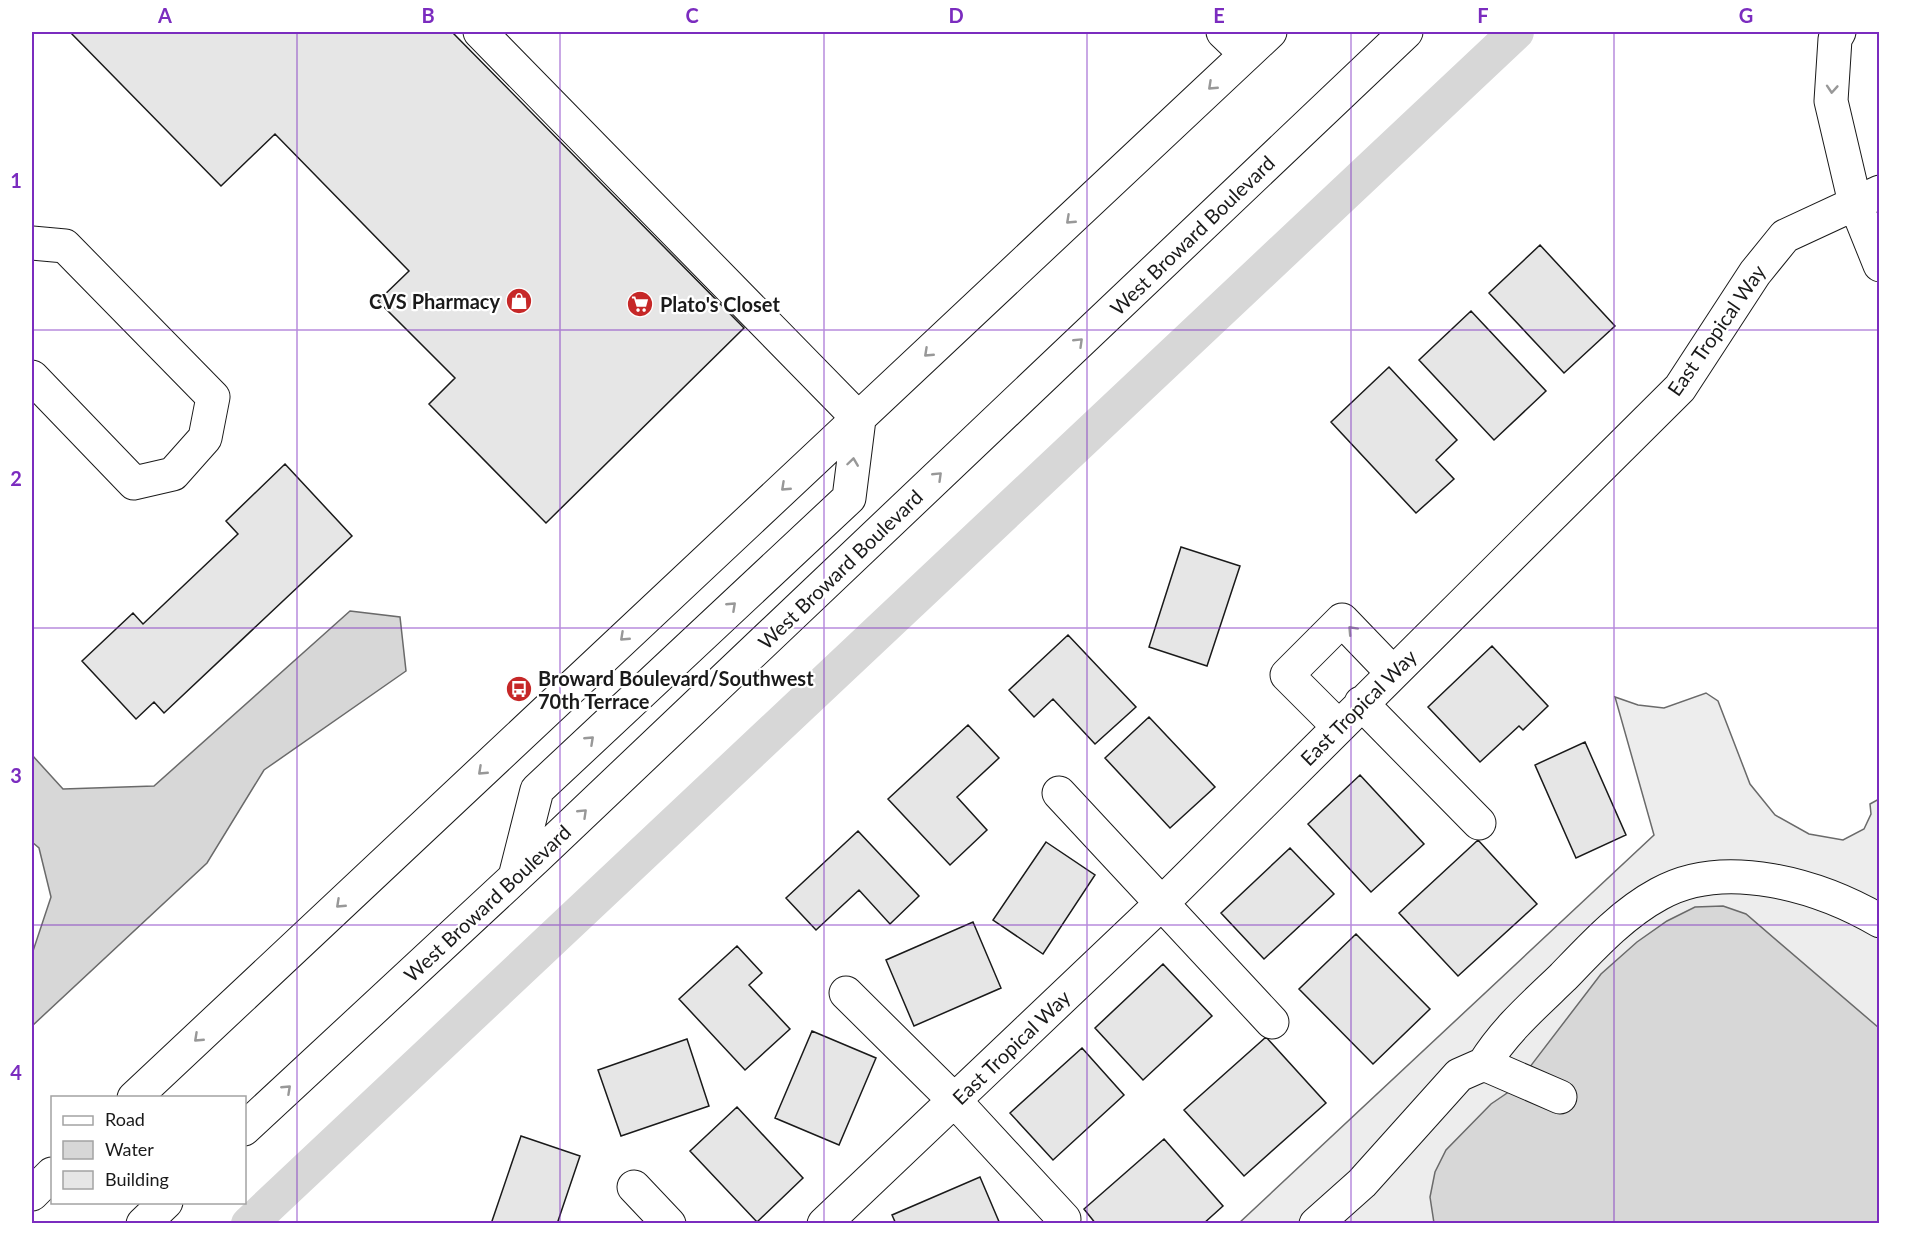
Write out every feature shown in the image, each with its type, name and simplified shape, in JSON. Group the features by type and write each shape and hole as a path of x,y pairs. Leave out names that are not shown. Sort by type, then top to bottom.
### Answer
{"main road":[{"path":"480,32 859,419"},
{"path":"136,1096 859,419 1234,43 1270,32"},
{"name":"West Broward Boulevard","path":"246,1127 515,878 1406,32"},
{"path":"1839,32 1835,39 1831,101 1867,197 1880,265"},
{"name":"East Tropical Way","path":"824,1224 1163,902 1680,388 1755,273 1785,237 1867,197"},
{"path":"32,243 65,246 213,397 205,438 173,474 134,483 32,377"},
{"path":"515,878 537,790 849,498 859,419"},
{"path":"1392,672 1342,620 1287,675 1350,715 1479,823"},
{"path":"1059,794 1163,902 1272,1022"},
{"path":"1497,1069 1496,1045 1518,1020 1620,922 1659,893 1697,880 1734,877 1769,880 1805,888 1842,902 1880,921"},
{"path":"846,993 955,1101 1064,1219"},
{"path":"1316,1224 1362,1183 1459,1075 1497,1069 1560,1097"},
{"path":"32,1194 51,1175"},
{"path":"634,1187 669,1224"},
{"path":"143,1224 165,1204"}],"shaded area":[{"path":"1706,693 1718,701 1750,784 1775,815 1809,834 1843,840 1864,829 1871,814 1870,804 1879,799 1879,1223 1238,1224 1654,835 1615,697 1638,705 1664,708"}],"water":[{"path":"350,611 400,617 406,671 264,770 207,863 32,1026 32,954 51,897 39,848 32,842 32,755 63,789 154,786"},
{"path":"1723,906 1746,914 1879,1028 1879,1223 1434,1223 1430,1197 1435,1172 1446,1150 1491,1104 1513,1089 1601,974 1637,942 1667,921 1695,907"}],"building":[{"path":"70,32 452,32 744,328 546,523 429,404 455,378 378,301 409,271 275,134 221,186"},
{"path":"1540,245 1615,326 1564,373 1489,293"},
{"path":"1471,311 1546,391 1494,440 1419,360"},
{"path":"1389,367 1457,440 1436,460 1454,479 1416,513 1331,422"},
{"path":"285,464 352,536 164,713 154,702 136,719 82,661 133,613 143,624 238,534 226,521"},
{"path":"1181,547 1240,566 1207,666 1149,647"},
{"path":"1068,635 1136,707 1095,744 1053,699 1034,717 1009,690"},
{"path":"1492,646 1548,706 1523,730 1519,726 1480,762 1428,707"},
{"path":"1149,717 1215,787 1170,828 1105,758"},
{"path":"968,725 999,758 957,797 987,830 950,865 888,799"},
{"path":"1585,742 1626,835 1576,858 1535,765"},
{"path":"1360,775 1424,844 1371,892 1308,824"},
{"path":"858,831 919,896 890,924 859,890 816,930 786,898"},
{"path":"1478,840 1537,904 1458,976 1399,913"},
{"path":"1046,842 1095,875 1043,954 993,920"},
{"path":"1290,848 1334,894 1264,959 1221,913"},
{"path":"973,922 1001,988 914,1026 886,960"},
{"path":"1356,934 1430,1009 1373,1064 1299,989"},
{"path":"737,946 762,973 749,985 790,1029 745,1070 679,999"},
{"path":"1163,964 1212,1016 1143,1080 1095,1028"},
{"path":"812,1031 876,1058 839,1145 775,1118"},
{"path":"1266,1037 1326,1103 1244,1176 1184,1110"},
{"path":"687,1039 709,1106 621,1136 598,1070"},
{"path":"1082,1048 1124,1095 1053,1160 1010,1113"},
{"path":"737,1107 803,1178 757,1222 690,1151"},
{"path":"521,1136 580,1156 557,1224 491,1224"},
{"path":"1164,1139 1223,1206 1203,1224 1096,1224 1084,1209"},
{"path":"980,1177 1000,1224 896,1224 892,1215"}],"waterway":[{"path":"249,1224 1516,32"}],"place":[{"name":"CVS Pharmacy","path":"519,301"},
{"name":"Plato's Closet","path":"640,304"},
{"name":"Broward Boulevard/Southwest 70th Terrace","path":"519,689"}]}
